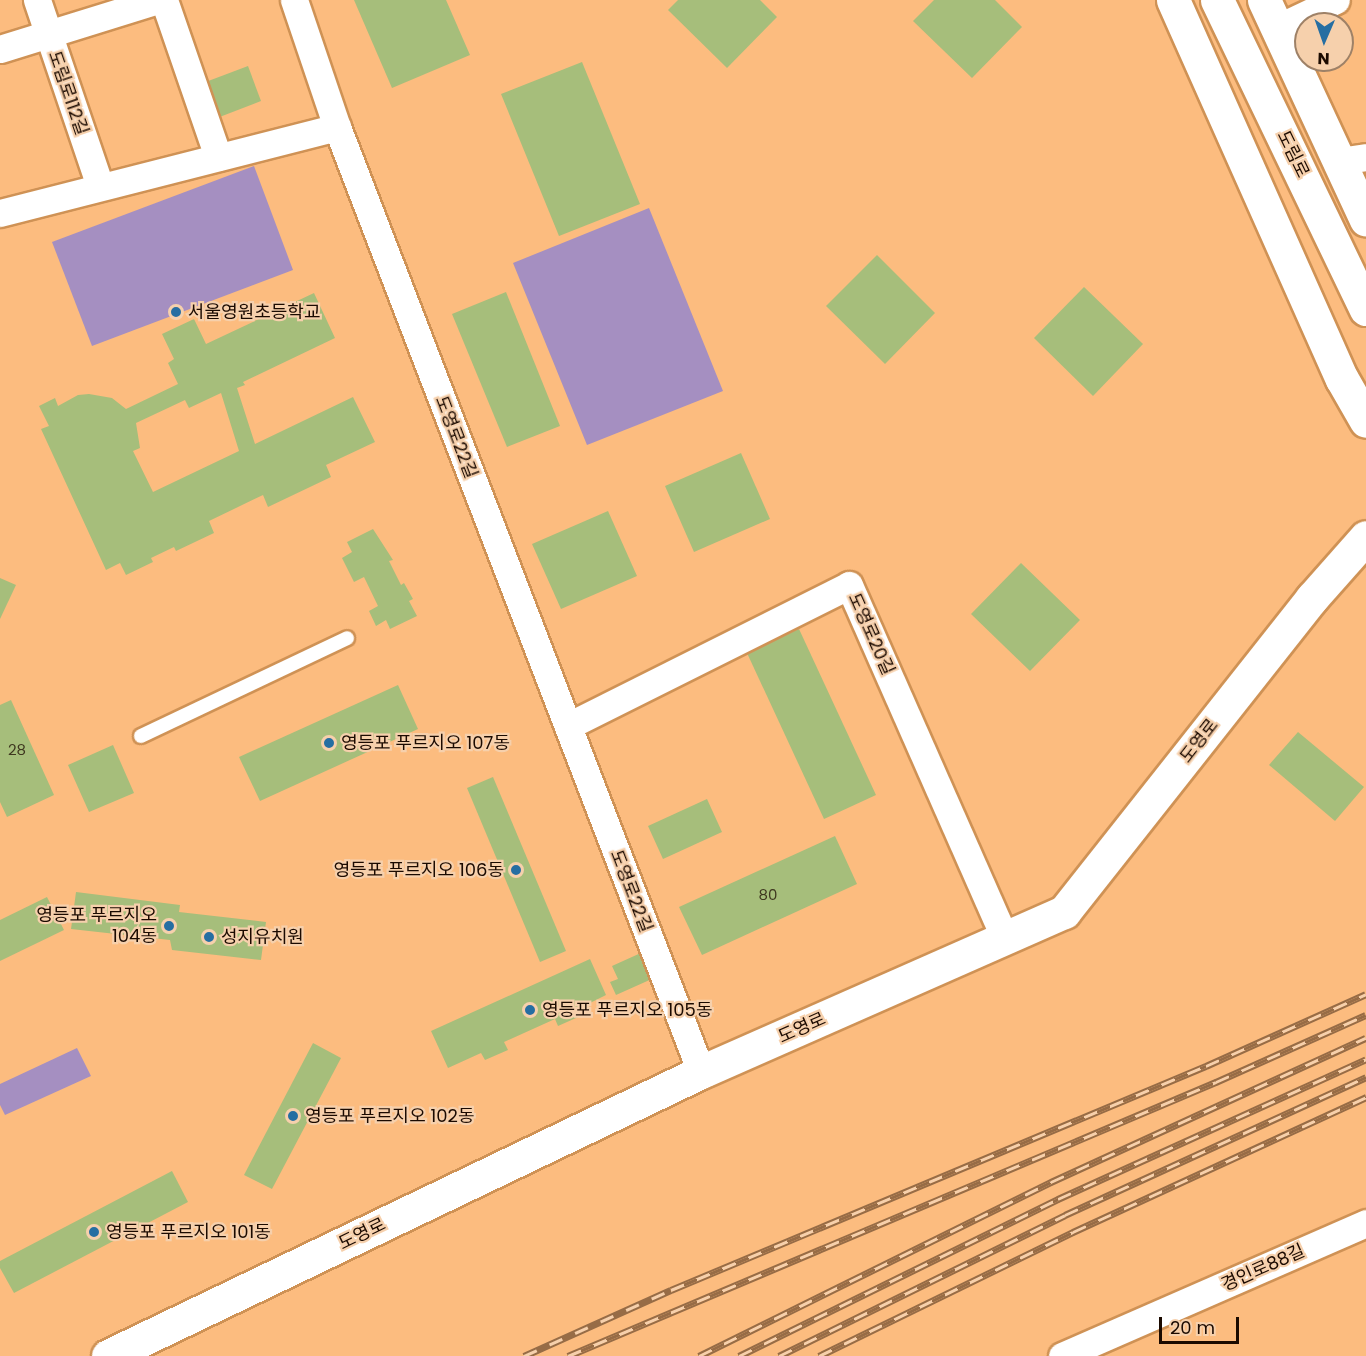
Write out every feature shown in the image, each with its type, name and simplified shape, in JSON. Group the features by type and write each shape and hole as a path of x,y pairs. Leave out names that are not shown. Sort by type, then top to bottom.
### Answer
{"street":[{"name":"도림로112길","path":"37,0 100,186"},
{"path":"0,49 158,0"},
{"path":"164,0 218,157"},
{"name":"도영로22길","path":"294,0 337,127 701,1072"},
{"path":"1173,0 1354,381 1366,421"},
{"name":"도림로","path":"1218,0 1366,309"},
{"path":"1336,0 1271,14 1352,159 1366,220"},
{"path":"0,213 337,127"},
{"name":"도영로","path":"108,1356 701,1072 1064,912 1312,598 1366,537"},
{"name":"도영로20길","path":"567,726 849,585 1005,938"},
{"name":"경인로88길","path":"1062,1356 1366,1223"}],"lane":[{"path":"141,736 347,638"}],"shaded area":[{"path":"254,166 293,270 92,346 52,242"},
{"path":"649,208 723,391 587,445 513,263"},
{"path":"77,1048 91,1076 5,1115 0,1105 0,1084"}],"building":[{"path":"354,0 446,0 470,55 392,88"},
{"path":"678,0 760,0 777,17 727,68 668,10"},
{"path":"934,0 995,0 1022,27 972,78 913,21"},
{"path":"582,62 640,204 559,236 501,94"},
{"path":"248,66 261,101 217,118 203,83"},
{"path":"877,255 935,313 885,364 826,306"},
{"path":"1084,287 1143,344 1093,396 1034,338"},
{"path":"506,292 560,426 507,447 452,314"},
{"path":"314,293 335,338 243,382 245,385 237,388 255,444 353,397 375,442 326,465 331,477 268,507 263,495 209,521 214,533 176,551 174,547 151,558 153,562 126,575 120,563 106,570 41,429 49,426 39,406 55,398 58,406 78,395 89,394 112,398 126,409 178,384 168,363 174,359 162,334 194,319 206,344","holes":["221,393 239,451 153,492 133,451 140,448 136,423 185,400 189,408"]},
{"path":"741,453 770,519 694,552 665,486"},
{"path":"608,511 637,576 561,609 532,544"},
{"path":"373,529 393,560 389,561 401,585 404,583 413,599 409,601 417,616 390,629 386,620 376,626 369,611 378,606 364,577 354,582 342,558 352,552 347,542"},
{"path":"1021,563 1080,620 1030,671 971,614"},
{"path":"0,578 16,585 0,619"},
{"path":"799,629 876,795 824,819 747,653"},
{"name":"영등포 푸르지오 107동","path":"398,685 418,729 260,801 239,757"},
{"path":"11,700 54,795 7,817 0,802 0,705"},
{"path":"1298,732 1364,787 1335,821 1269,765"},
{"path":"113,745 134,793 89,812 68,765"},
{"name":"영등포 푸르지오 106동","path":"493,777 566,951 540,962 467,788"},
{"path":"707,799 722,832 663,859 648,826"},
{"path":"835,836 857,884 702,955 679,907"},
{"name":"영등포 푸르지오 104동","path":"76,892 180,905 179,912 266,922 261,960 172,950 170,940 71,929"},
{"path":"47,897 64,930 0,961 0,920"},
{"path":"643,952 654,978 616,995 610,982 618,979 612,966"},
{"name":"영등포 푸르지오 105동","path":"590,959 606,995 582,1007 585,1014 558,1026 555,1019 504,1042 508,1050 485,1060 481,1053 448,1068 431,1031"},
{"name":"영등포 푸르지오 102동","path":"313,1043 341,1058 272,1189 244,1175"},
{"name":"영등포 푸르지오 101동","path":"172,1171 188,1202 14,1293 0,1268 0,1261"}],"railway":[{"path":"524,1356 671,1290 1206,1066 1366,994"},
{"path":"568,1356 1216,1082 1366,1015"},
{"path":"699,1356 1051,1182 1366,1038"},
{"path":"739,1356 1058,1199 1366,1059"},
{"path":"779,1356 1065,1215 1366,1077"},
{"path":"819,1356 1073,1232 1366,1097"}],"place":[{"name":"서울영원초등학교","path":"176,312"},
{"name":"영등포 푸르지오 107동","path":"329,743"},
{"name":"영등포 푸르지오 106동","path":"516,870"},
{"name":"영등포 푸르지오 104동","path":"169,926"},
{"name":"성지유치원","path":"209,937"},
{"name":"영등포 푸르지오 105동","path":"530,1010"},
{"name":"영등포 푸르지오 102동","path":"293,1116"},
{"name":"영등포 푸르지오 101동","path":"94,1232"}]}
